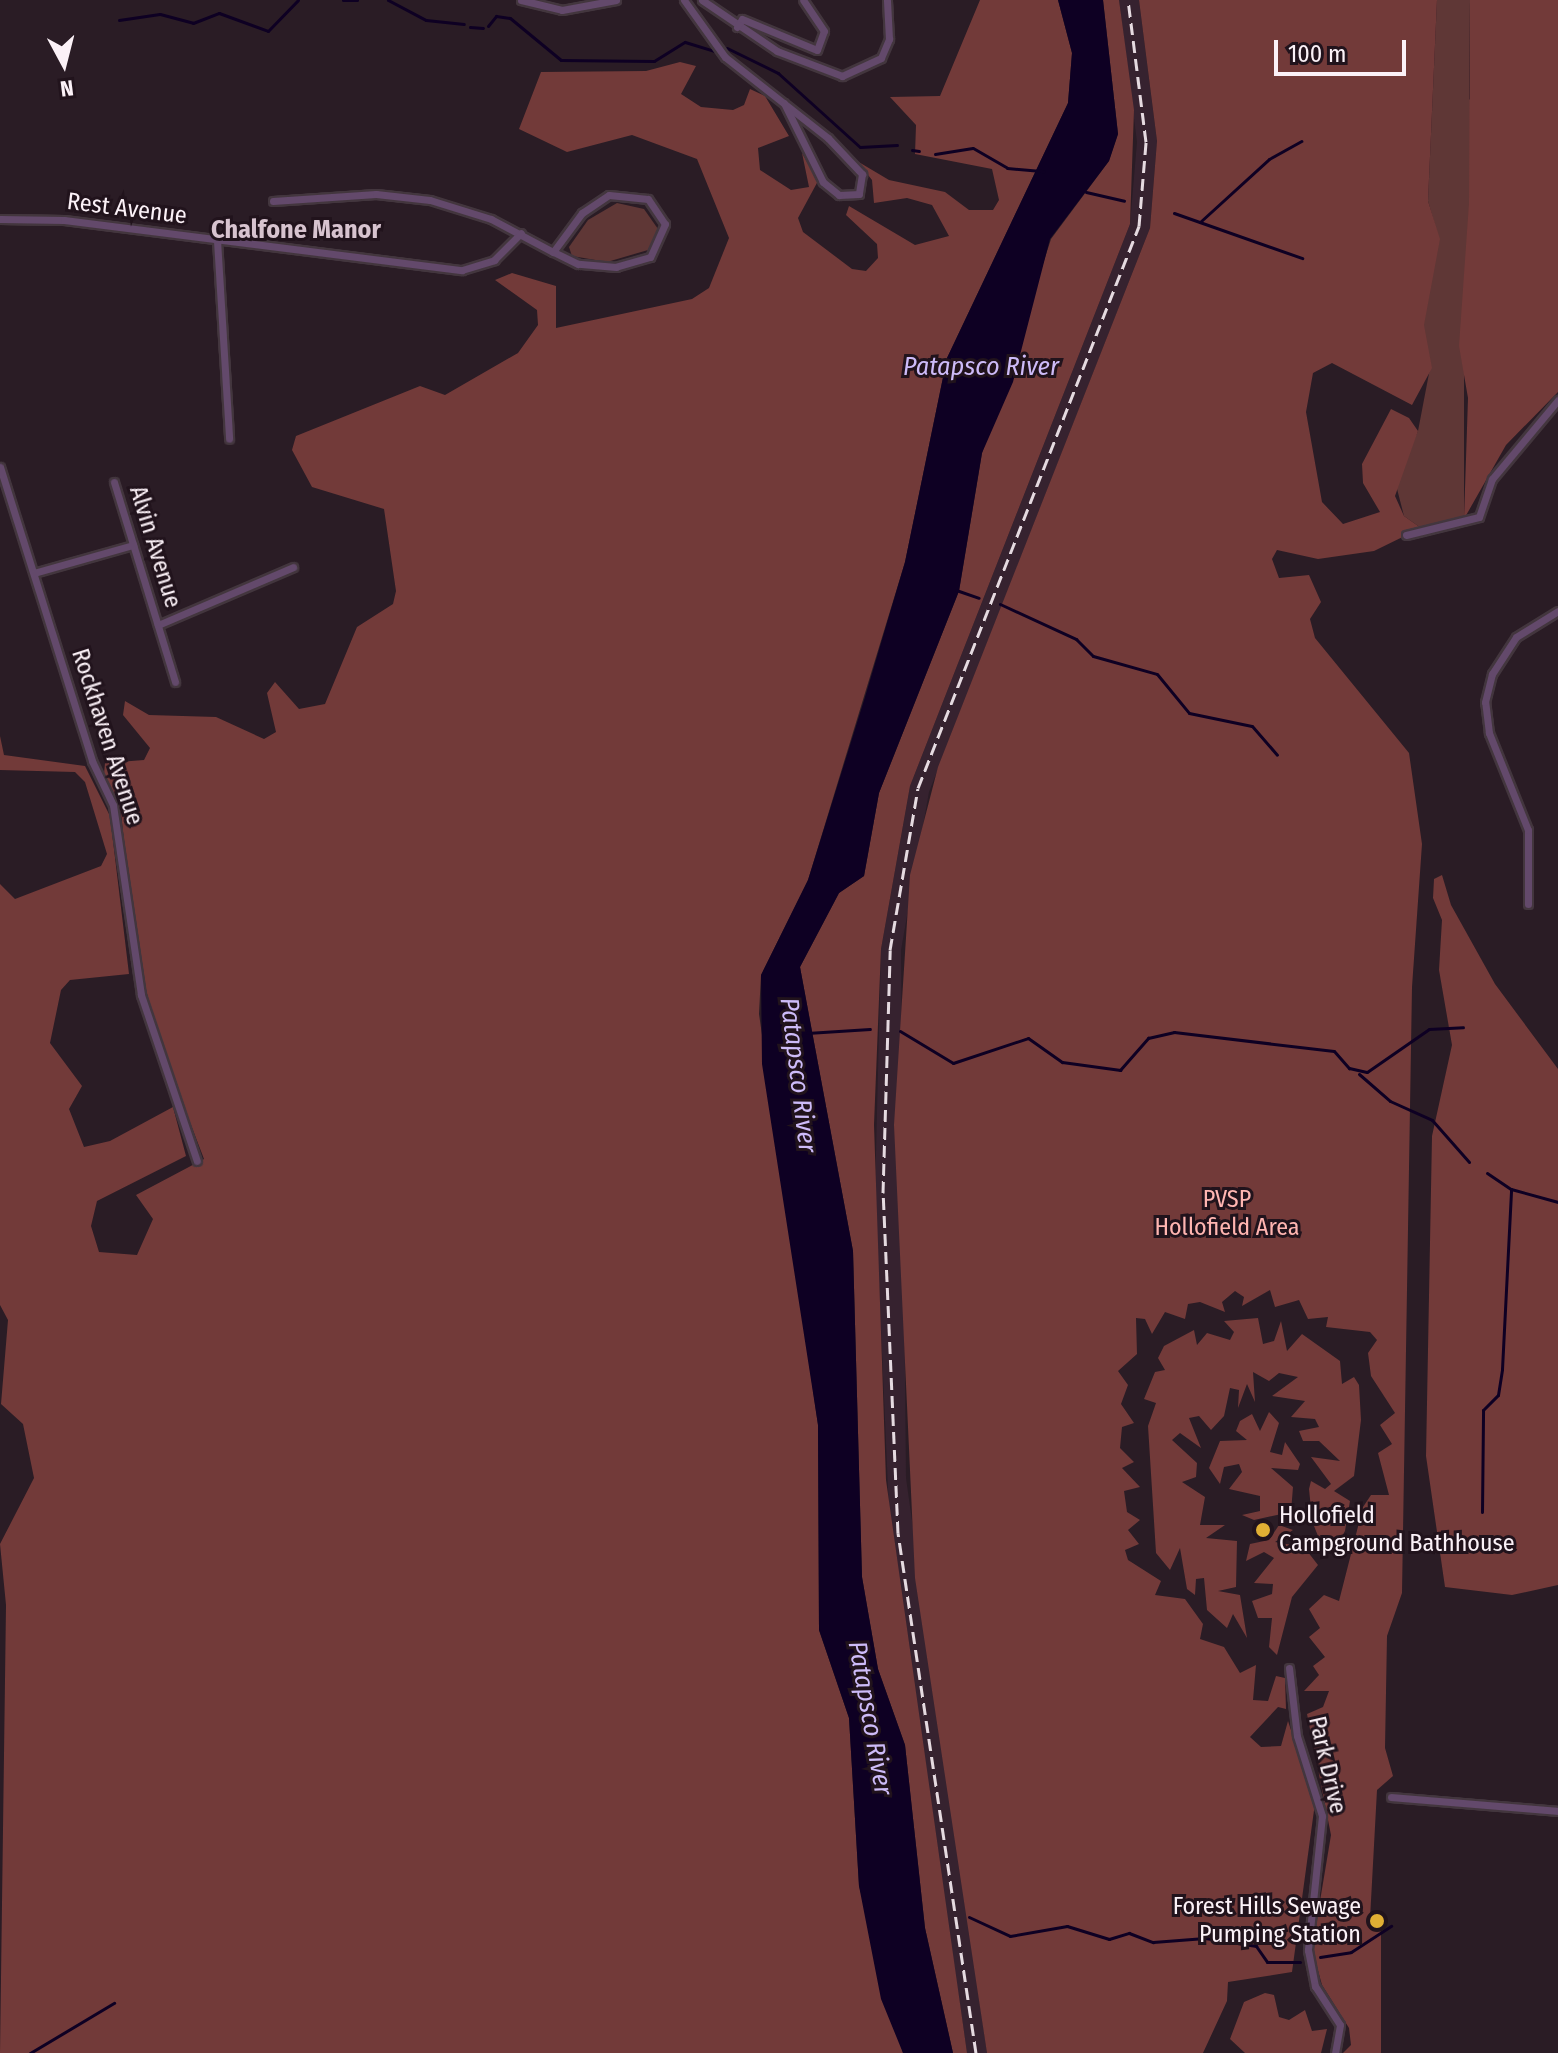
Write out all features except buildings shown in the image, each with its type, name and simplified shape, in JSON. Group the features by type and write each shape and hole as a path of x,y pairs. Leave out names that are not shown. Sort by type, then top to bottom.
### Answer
{"street":[{"path":"521,0 562,10 616,0"},
{"path":"684,0 725,57 784,103 862,174 859,194 839,195 823,182 784,103"},
{"path":"702,0 737,27 816,71 852,76 886,50 887,0"},
{"path":"737,27 742,19 817,50 824,31 803,0"},
{"path":"273,201 402,195 460,207 521,233 553,252 578,264 616,267 650,257 665,224 648,199 609,195 582,213 553,252"},
{"name":"Rest Avenue","path":"0,219 217,240 462,270 494,260 521,233"},
{"path":"217,240 229,439"},
{"path":"1406,535 1479,517 1492,479 1558,400"},
{"name":"Rockhaven Avenue","path":"0,467 92,761 113,805 141,995 197,1161"},
{"name":"Alvin Avenue","path":"114,482 175,682"},
{"path":"34,573 133,545"},
{"name":"Alvin Avenue","path":"158,625 293,567"},
{"path":"1528,904 1528,830 1489,733 1485,702 1509,646 1558,611"},
{"name":"Park Drive","path":"1289,1668 1297,1736 1321,1805 1308,1950 1315,1986 1340,2025 1335,2053"},
{"path":"1391,1797 1558,1811"}],"shaded area":[{"path":"1119,0 1139,0 1157,141 1150,228 929,792 901,950 906,1478 987,2053 967,2053 890,1534 875,1193 881,949 910,786 1130,224 1137,142"},
{"path":"1437,0 1470,0 1469,100 1558,0 1464,374 1464,519 1421,528 1404,516 1395,481 1418,431 1431,363 1347,238 1439,239 1428,201"},
{"path":"617,203 644,209 658,229 648,250 607,262 572,256 569,247 588,220"}],"green space":[{"path":"980,0 1058,0 1072,53 1068,103 947,358 905,562 808,880 761,975 759,1014 818,1425 819,1630 849,1718 859,1886 903,2053 0,2053 6,1605 0,1544 34,1478 23,1424 1,1404 8,1320 0,1305 0,884 15,899 101,866 107,854 85,782 75,772 0,770 0,736 4,755 85,766 110,816 129,974 70,980 61,990 50,1043 82,1086 69,1109 84,1147 110,1141 173,1107 186,1156 97,1201 91,1226 99,1252 137,1255 153,1219 136,1195 204,1159 157,1036 135,943 121,813 104,774 105,763 144,760 150,748 123,715 125,701 149,715 216,717 264,739 276,732 267,693 275,682 299,709 325,704 357,627 393,604 396,591 384,509 312,487 292,450 296,436 420,386 445,395 518,353 538,325 537,310 495,280 512,273 556,286 556,328 692,299 709,288 729,238 697,159 632,135 567,152 519,129 541,72 646,71 680,62 696,66 681,94 701,107 733,110 744,105 750,89 765,96 789,136 758,148 760,170 791,190 809,187 802,153 818,181 798,218 803,232 852,269 866,271 878,258 877,244 846,215 849,206 915,245 949,236 932,205 907,198 874,203 872,180 857,161 889,180 945,192 969,210 993,210 999,200 992,169 915,154 916,125 890,97 940,96"},
{"path":"1103,0 1119,0 1134,110 1130,224 910,786 881,949 874,1125 886,1480 967,2053 953,2053 925,1928 905,1745 878,1669 862,1577 853,1251 800,967 839,893 864,876 879,793 959,591 982,453 1051,239 1109,161 1118,134"},
{"name":"PVSP Hollofield Area","path":"1139,0 1437,0 1428,201 1440,239 1424,325 1432,368 1412,405 1332,363 1313,373 1306,412 1322,502 1343,524 1380,512 1363,483 1362,464 1391,409 1409,418 1418,431 1395,496 1404,516 1421,528 1374,551 1318,559 1277,550 1272,559 1279,578 1309,575 1321,602 1310,619 1315,638 1409,753 1422,844 1412,987 1402,1593 1387,1636 1385,1748 1393,1776 1377,1790 1370,1919 1381,1932 1381,2053 1343,2053 1351,2045 1349,2028 1322,1985 1312,1949 1331,1835 1307,1714 1323,1707 1329,1691 1304,1691 1319,1675 1313,1666 1325,1657 1309,1637 1320,1628 1309,1609 1324,1595 1339,1601 1363,1507 1371,1495 1389,1495 1378,1453 1392,1444 1380,1425 1395,1413 1371,1376 1368,1353 1377,1340 1370,1332 1326,1327 1328,1317 1308,1319 1299,1300 1275,1307 1270,1290 1242,1306 1244,1297 1235,1291 1222,1302 1225,1312 1200,1302 1188,1304 1185,1319 1165,1312 1152,1334 1145,1319 1136,1318 1137,1354 1118,1371 1128,1385 1121,1404 1134,1423 1122,1427 1120,1448 1134,1462 1122,1468 1140,1487 1124,1491 1127,1512 1140,1520 1128,1530 1139,1544 1125,1550 1128,1560 1161,1581 1155,1595 1185,1599 1203,1624 1200,1639 1224,1647 1240,1673 1256,1665 1253,1700 1268,1701 1276,1676 1285,1678 1286,1709 1278,1707 1250,1737 1261,1747 1281,1746 1288,1721 1315,1803 1292,1972 1228,1982 1227,2001 1203,2053 987,2053 915,1578 894,1125 910,875 938,767 1150,228 1157,141"},
{"path":"1470,0 1558,0 1558,392 1506,445 1464,519 1468,398 1459,346 1469,203"},
{"path":"1442,875 1451,905 1495,984 1558,1069 1558,1585 1512,1595 1445,1587 1426,1456 1432,1136 1452,1045 1439,970 1442,920 1433,898 1434,879"},
{"path":"1258,1318 1263,1344 1274,1341 1281,1321 1287,1351 1302,1334 1340,1361 1342,1384 1354,1377 1359,1385 1361,1420 1354,1476 1334,1491 1350,1501 1345,1531 1335,1549 1324,1551 1314,1526 1331,1521 1311,1509 1309,1489 1311,1481 1325,1489 1331,1484 1311,1457 1340,1461 1319,1441 1303,1441 1299,1431 1319,1427 1315,1419 1291,1417 1305,1401 1272,1396 1298,1377 1279,1373 1269,1381 1253,1372 1255,1402 1247,1384 1238,1408 1239,1390 1230,1388 1224,1416 1211,1430 1199,1416 1189,1418 1201,1448 1180,1433 1172,1440 1197,1463 1196,1477 1182,1482 1205,1497 1200,1525 1225,1525 1206,1538 1237,1541 1236,1587 1218,1591 1240,1595 1247,1638 1233,1614 1227,1628 1207,1610 1204,1578 1196,1579 1195,1595 1187,1589 1180,1548 1170,1570 1156,1553 1148,1426 1156,1403 1144,1399 1155,1372 1165,1370 1158,1358 1164,1346 1194,1330 1197,1345 1207,1333 1230,1340 1234,1332 1224,1321"},
{"path":"1269,1412 1279,1423 1270,1452 1282,1455 1285,1442 1300,1464 1298,1470 1271,1468 1293,1487 1291,1512 1254,1520 1242,1515 1260,1511 1260,1496 1229,1489 1242,1472 1239,1464 1224,1467 1220,1484 1209,1468 1220,1441 1247,1440 1236,1431 1240,1421 1252,1414 1260,1431"},
{"path":"1279,1525 1293,1530 1275,1542 1304,1547 1318,1565 1292,1597 1277,1655 1269,1647 1272,1618 1258,1618 1252,1601 1272,1594 1273,1584 1254,1583 1274,1558 1264,1552 1246,1561 1250,1544 1269,1540"},
{"path":"1265,1993 1274,1995 1279,2017 1289,2020 1305,2010 1312,2031 1327,2029 1321,2053 1245,2053 1230,2039 1244,2002"}],"water":[{"name":"Patapsco River","path":"1058,0 1103,0 1118,134 1109,161 1050,239 1013,382 982,453 959,591 879,793 864,876 839,893 800,967 853,1251 862,1577 878,1669 905,1745 925,1928 953,2053 903,2053 881,1999 859,1886 849,1718 819,1630 818,1425 762,1064 761,975 808,880 865,697 905,562 947,358 1068,103 1072,53"}],"waterway":[{"path":"119,20 160,14 193,23 219,13 268,31 298,0"},
{"path":"343,0 357,0"},
{"path":"388,0 426,20 464,24"},
{"path":"488,26 496,16 510,18 561,60 654,61 685,42 715,51"},
{"path":"470,27 483,28"},
{"path":"727,48 778,73 860,147 897,145"},
{"path":"1200,222 1269,159 1301,141"},
{"path":"935,154 973,148 1007,168 1044,171"},
{"path":"912,150 919,151"},
{"path":"1086,192 1124,201"},
{"path":"1174,213 1302,258"},
{"path":"956,590 979,598"},
{"path":"1000,604 1076,639 1093,656 1157,674 1189,713 1252,726 1277,755"},
{"path":"900,1031 953,1063 1028,1038 1062,1062 1120,1070 1148,1038 1174,1032 1334,1051 1349,1068 1367,1072 1429,1029 1463,1027"},
{"path":"807,1033 870,1029"},
{"path":"1359,1074 1390,1101 1432,1120 1469,1162"},
{"path":"1487,1173 1511,1189 1558,1202"},
{"path":"1482,1512 1483,1410 1498,1395 1502,1369 1511,1189"},
{"path":"969,1917 1010,1936 1067,1926 1109,1939 1129,1933 1153,1942 1205,1938 1256,1946 1267,1962 1300,1962"},
{"path":"1320,1957 1351,1952 1391,1926"},
{"path":"30,2053 114,2003"}],"railway":[{"path":"976,2053 898,1533 883,1193 890,950 918,788 1139,226 1146,142 1128,0"}],"place":[{"name":"Hollofield Campground Bathhouse","path":"1263,1530"},
{"name":"Forest Hills Sewage Pumping Station","path":"1377,1921"}],"district":[{"name":"Chalfone Manor","path":"296,230"}]}
